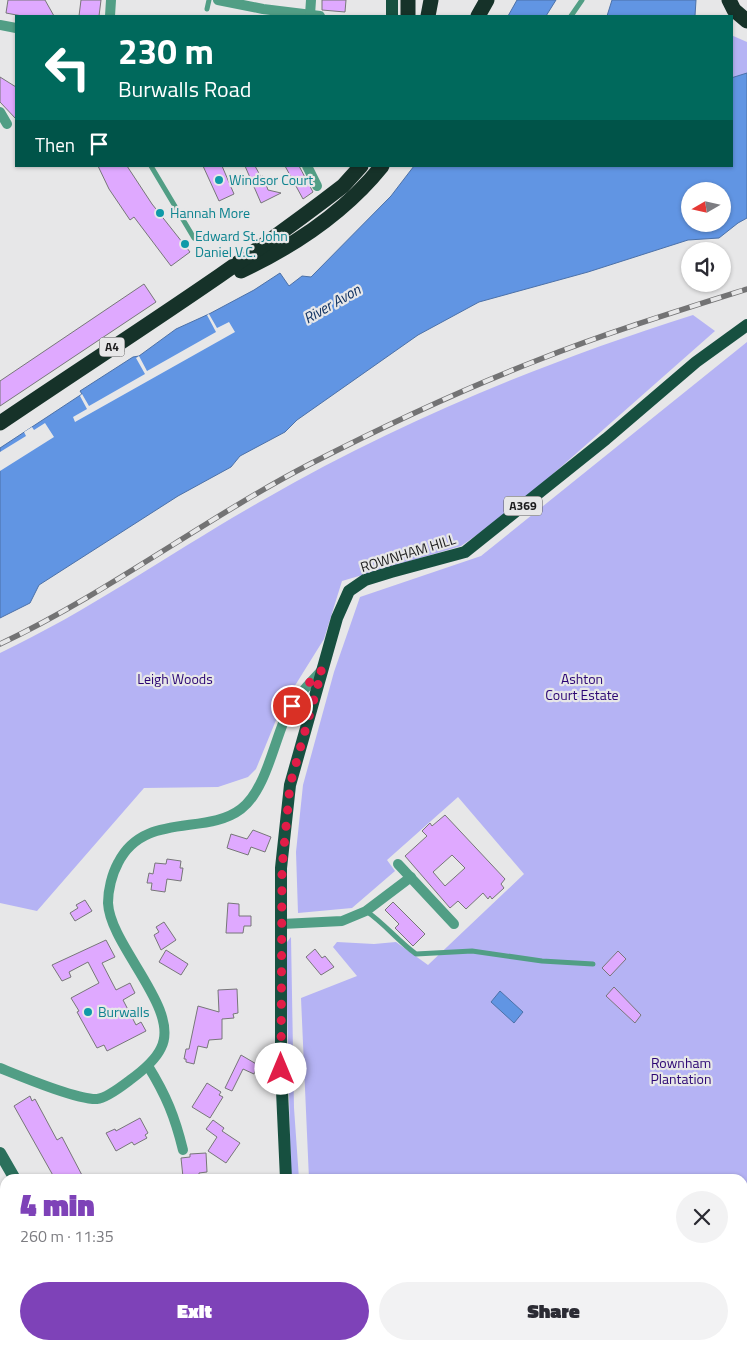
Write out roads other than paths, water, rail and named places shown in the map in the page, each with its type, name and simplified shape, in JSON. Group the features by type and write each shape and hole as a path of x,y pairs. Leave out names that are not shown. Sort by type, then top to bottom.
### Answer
{"highway":[{"path":"408,0 408,15"},
{"path":"428,15 431,0"},
{"path":"479,15 487,0"},
{"path":"730,0 734,10 747,21"},
{"name":"A4","path":"0,423 206,287 343,186 360,167"},
{"name":"A4","path":"206,287 274,253 329,218 350,202 381,167"}],"main road":[{"path":"392,0 392,15"},
{"name":"ROWNHAM HILL","path":"286,1174 281,1069 282,868 290,785 337,618 348,591 366,580 382,574 465,552 744,326"},
{"path":"0,1153 12,1174"}],"street":[{"path":"110,15 111,0"},
{"path":"218,0 264,5 307,15"},
{"path":"311,0 311,15"},
{"path":"0,25 15,28"},
{"path":"0,112 7,124"},
{"path":"308,167 317,186"},
{"path":"0,1068 76,1095 97,1099 129,1081 148,1066 162,1047 165,1026 156,1000 129,956 112,918 108,904 110,884 118,862 130,846 146,834 228,816 242,809 256,793 284,719 300,692 322,670"},
{"path":"398,864 454,924"},
{"path":"282,924 342,921 366,911 411,877"},
{"path":"148,1066 169,1104 183,1150"}],"lane":[{"path":"208,10 209,0"},
{"path":"571,15 582,0"},
{"path":"152,167 194,238"},
{"path":"366,911 379,920 395,937 416,954 472,951 542,961 593,964"}],"water":[{"path":"517,0 556,0 547,15 509,15"},
{"path":"612,0 696,0 695,15 607,15"},
{"name":"River Avon","path":"747,73 747,218 731,229 731,182 681,182 681,232 727,232 719,238 688,240 588,272 479,302 418,335 297,420 285,432 240,456 231,467 178,496 39,585 30,603 0,618 0,448 82,394 80,391 133,357 139,356 176,329 254,290 280,273 289,286 302,276 311,277 391,196 413,167 733,167 733,77"},
{"path":"500,991 523,1012 514,1023 491,1002"}],"railway":[{"path":"0,644 79,602 271,485 394,422 564,350 747,289"}],"place":[{"name":"Windsor Court","path":"219,180"},
{"name":"Hannah More","path":"160,213"},
{"name":"Edward St. John Daniel V.C.","path":"185,244"},
{"name":"Burwalls","path":"88,1012"}],"park label":[{"name":"Leigh Woods","path":"175,679"},
{"name":"Ashton Court Estate","path":"582,688"},
{"name":"Rownham Plantation","path":"681,1072"}]}
